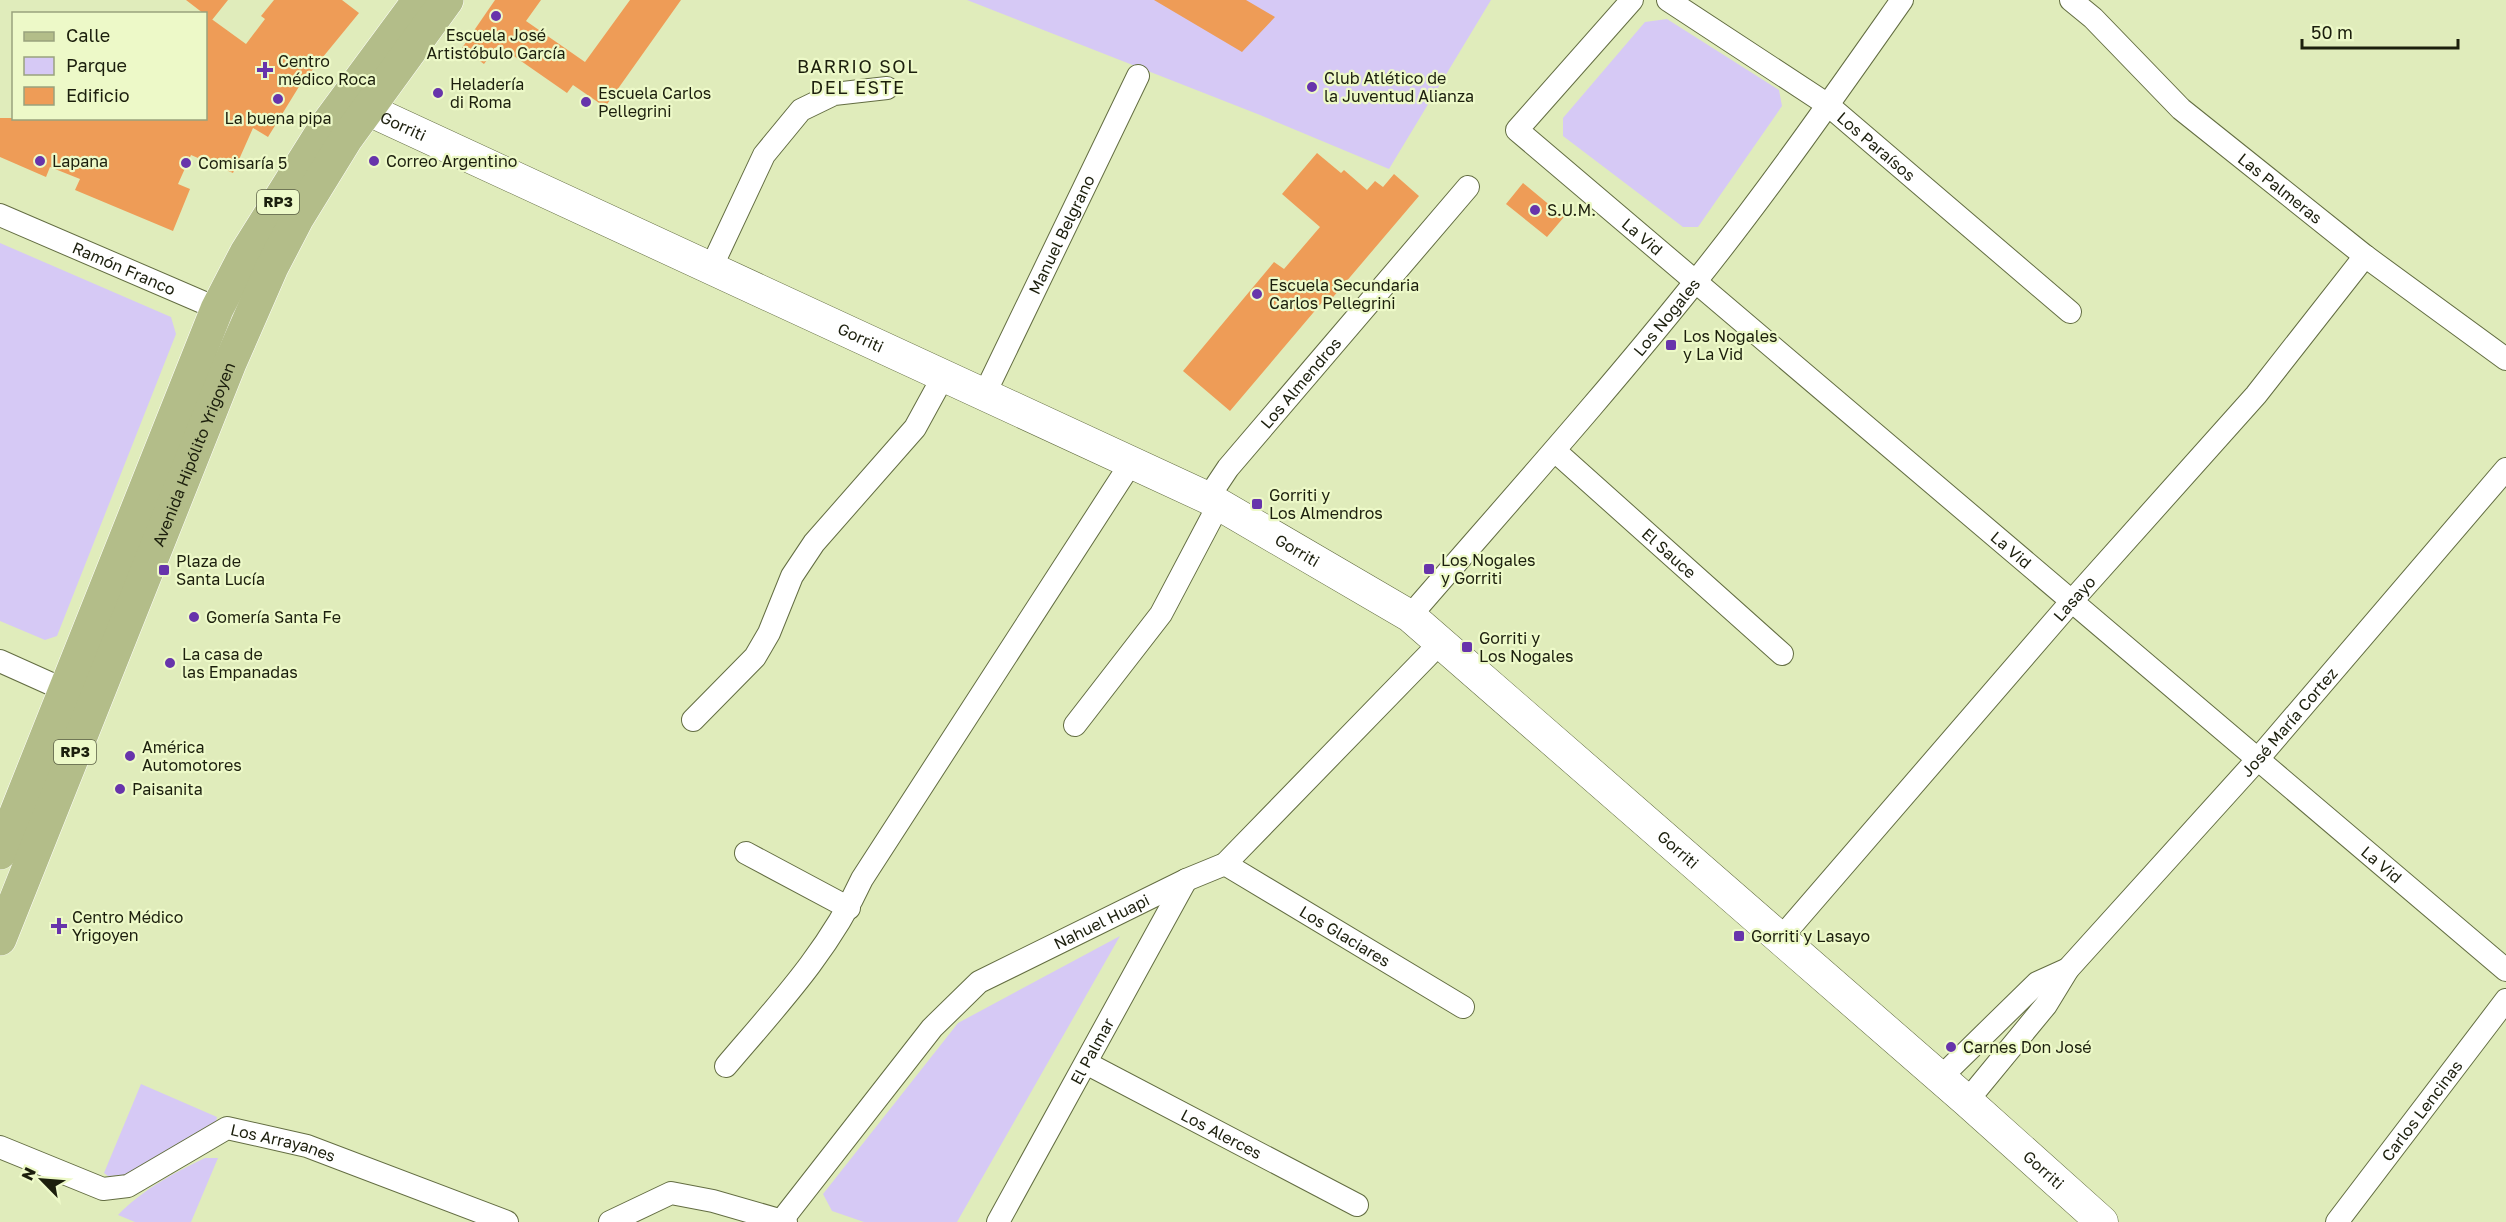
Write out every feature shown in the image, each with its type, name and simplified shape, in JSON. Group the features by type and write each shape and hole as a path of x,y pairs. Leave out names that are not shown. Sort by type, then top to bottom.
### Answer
{"main road":[{"name":"Avenida Hipólito Yrigoyen","path":"0,939 272,267 298,218 346,139 358,105 419,0"},
{"name":"Avenida Hipólito Yrigoyen","path":"0,853 217,309 246,253 325,127 358,105 447,0"}],"street":[{"name":"La Vid","path":"1632,0 1517,130 2506,970"},
{"name":"Los Paraísos","path":"1668,0 1828,105 2070,312"},
{"name":"Los Nogales","path":"1410,616 1555,451 1696,280 1828,105 1902,0"},
{"name":"Las Palmeras","path":"2071,0 2092,18 2181,109 2365,256 2506,359"},
{"name":"Manuel Belgrano","path":"985,393 1138,76"},
{"path":"711,268 764,155 801,110 834,94 887,88"},
{"name":"Gorriti","path":"358,105 985,393 1214,501 1410,616 2102,1222"},
{"name":"Los Almendros","path":"1075,725 1161,614 1228,468 1468,187"},
{"name":"Ramón Franco","path":"0,215 249,321"},
{"name":"Lasayo","path":"1780,939 2071,602 2256,394 2365,256"},
{"path":"693,720 755,657 769,633 792,576 814,543 915,428 944,375"},
{"name":"El Sauce","path":"1555,451 1782,654"},
{"path":"726,1066 809,970 849,908 862,879 1131,462"},
{"name":"José María Cortez","path":"1966,1101 2046,1005 2068,969 2257,760 2503,479"},
{"name":"Nahuel Huapi","path":"784,1221 932,1028 979,982 1186,880 1225,864 1440,643"},
{"path":"0,661 95,703"},
{"path":"746,853 849,908"},
{"name":"Los Glaciares","path":"1225,864 1463,1007"},
{"name":"El Palmar","path":"998,1222 1186,880"},
{"name":"José María Cortez","path":"1940,1078 2037,983 2068,969"},
{"name":"Carlos Lencinas","path":"2337,1222 2506,1000"},
{"name":"Los Alerces","path":"1086,1063 1357,1205"},
{"name":"Los Arrayanes","path":"0,1147 103,1189 128,1186 227,1128 307,1146 507,1222"},
{"path":"610,1222 671,1192 784,1221"}],"green space":[{"name":"Club Atlético de la Juventud Alianza","path":"967,0 1491,0 1389,169 1260,115"},
{"path":"1667,19 1779,90 1782,106 1698,227 1683,227 1563,136 1563,118 1645,22"},
{"path":"0,243 171,317 176,334 57,636 45,640 0,621"},
{"path":"1120,936 957,1222 864,1222 832,1211 823,1194 958,1023"},
{"path":"141,1084 217,1117 214,1130 129,1175 108,1176 104,1173"},
{"path":"205,1158 218,1158 191,1222 135,1222 118,1215 159,1183"}],"building":[{"path":"186,0 228,0 212,20 207,16 207,12 202,12"},
{"path":"274,0 342,0 359,13 300,85 268,137 253,128 233,173 191,155 178,184 190,189 173,231 75,190 80,179 50,167 46,177 0,157 0,118 12,118 12,120 207,120 207,16 246,44 265,19 261,16"},
{"path":"495,0 541,0 526,21 585,62 630,0 681,0 605,107 573,85 567,93 498,45 484,64 462,48"},
{"path":"1154,0 1246,0 1275,17 1242,52"},
{"path":"1317,153 1341,173 1344,170 1367,190 1375,181 1383,187 1394,174 1419,196 1328,303 1324,300 1230,411 1183,371 1274,262 1284,269 1320,227 1282,194"},
{"name":"S.U.M.","path":"1523,183 1564,217 1547,237 1506,204"}],"place":[{"name":"Escuela José Artistóbulo García","path":"496,16"},
{"name":"Centro médico Roca","path":"265,70"},
{"name":"Club Atlético de la Juventud Alianza","path":"1312,87"},
{"name":"Heladería di Roma","path":"438,93"},
{"name":"La buena pipa","path":"278,99"},
{"name":"Escuela Carlos Pellegrini","path":"586,102"},
{"name":"Lapana","path":"40,161"},
{"name":"Correo Argentino","path":"374,161"},
{"name":"Comisaría 5","path":"186,163"},
{"name":"S.U.M.","path":"1535,210"},
{"name":"Escuela Secundaria Carlos Pellegrini","path":"1257,294"},
{"name":"Los Nogales y La Vid","path":"1671,345"},
{"name":"Gorriti y Los Almendros","path":"1257,504"},
{"name":"Los Nogales y Gorriti","path":"1429,569"},
{"name":"Plaza de Santa Lucía","path":"164,570"},
{"name":"Gomería Santa Fe","path":"194,617"},
{"name":"Gorriti y Los Nogales","path":"1467,647"},
{"name":"La casa de las Empanadas","path":"170,663"},
{"name":"América Automotores","path":"130,756"},
{"name":"Paisanita","path":"120,789"},
{"name":"Centro Médico Yrigoyen","path":"59,926"},
{"name":"Gorriti y Lasayo","path":"1739,936"},
{"name":"Carnes Don José","path":"1951,1047"}],"district":[{"name":"BARRIO SOL DEL ESTE","path":"858,77"}]}
